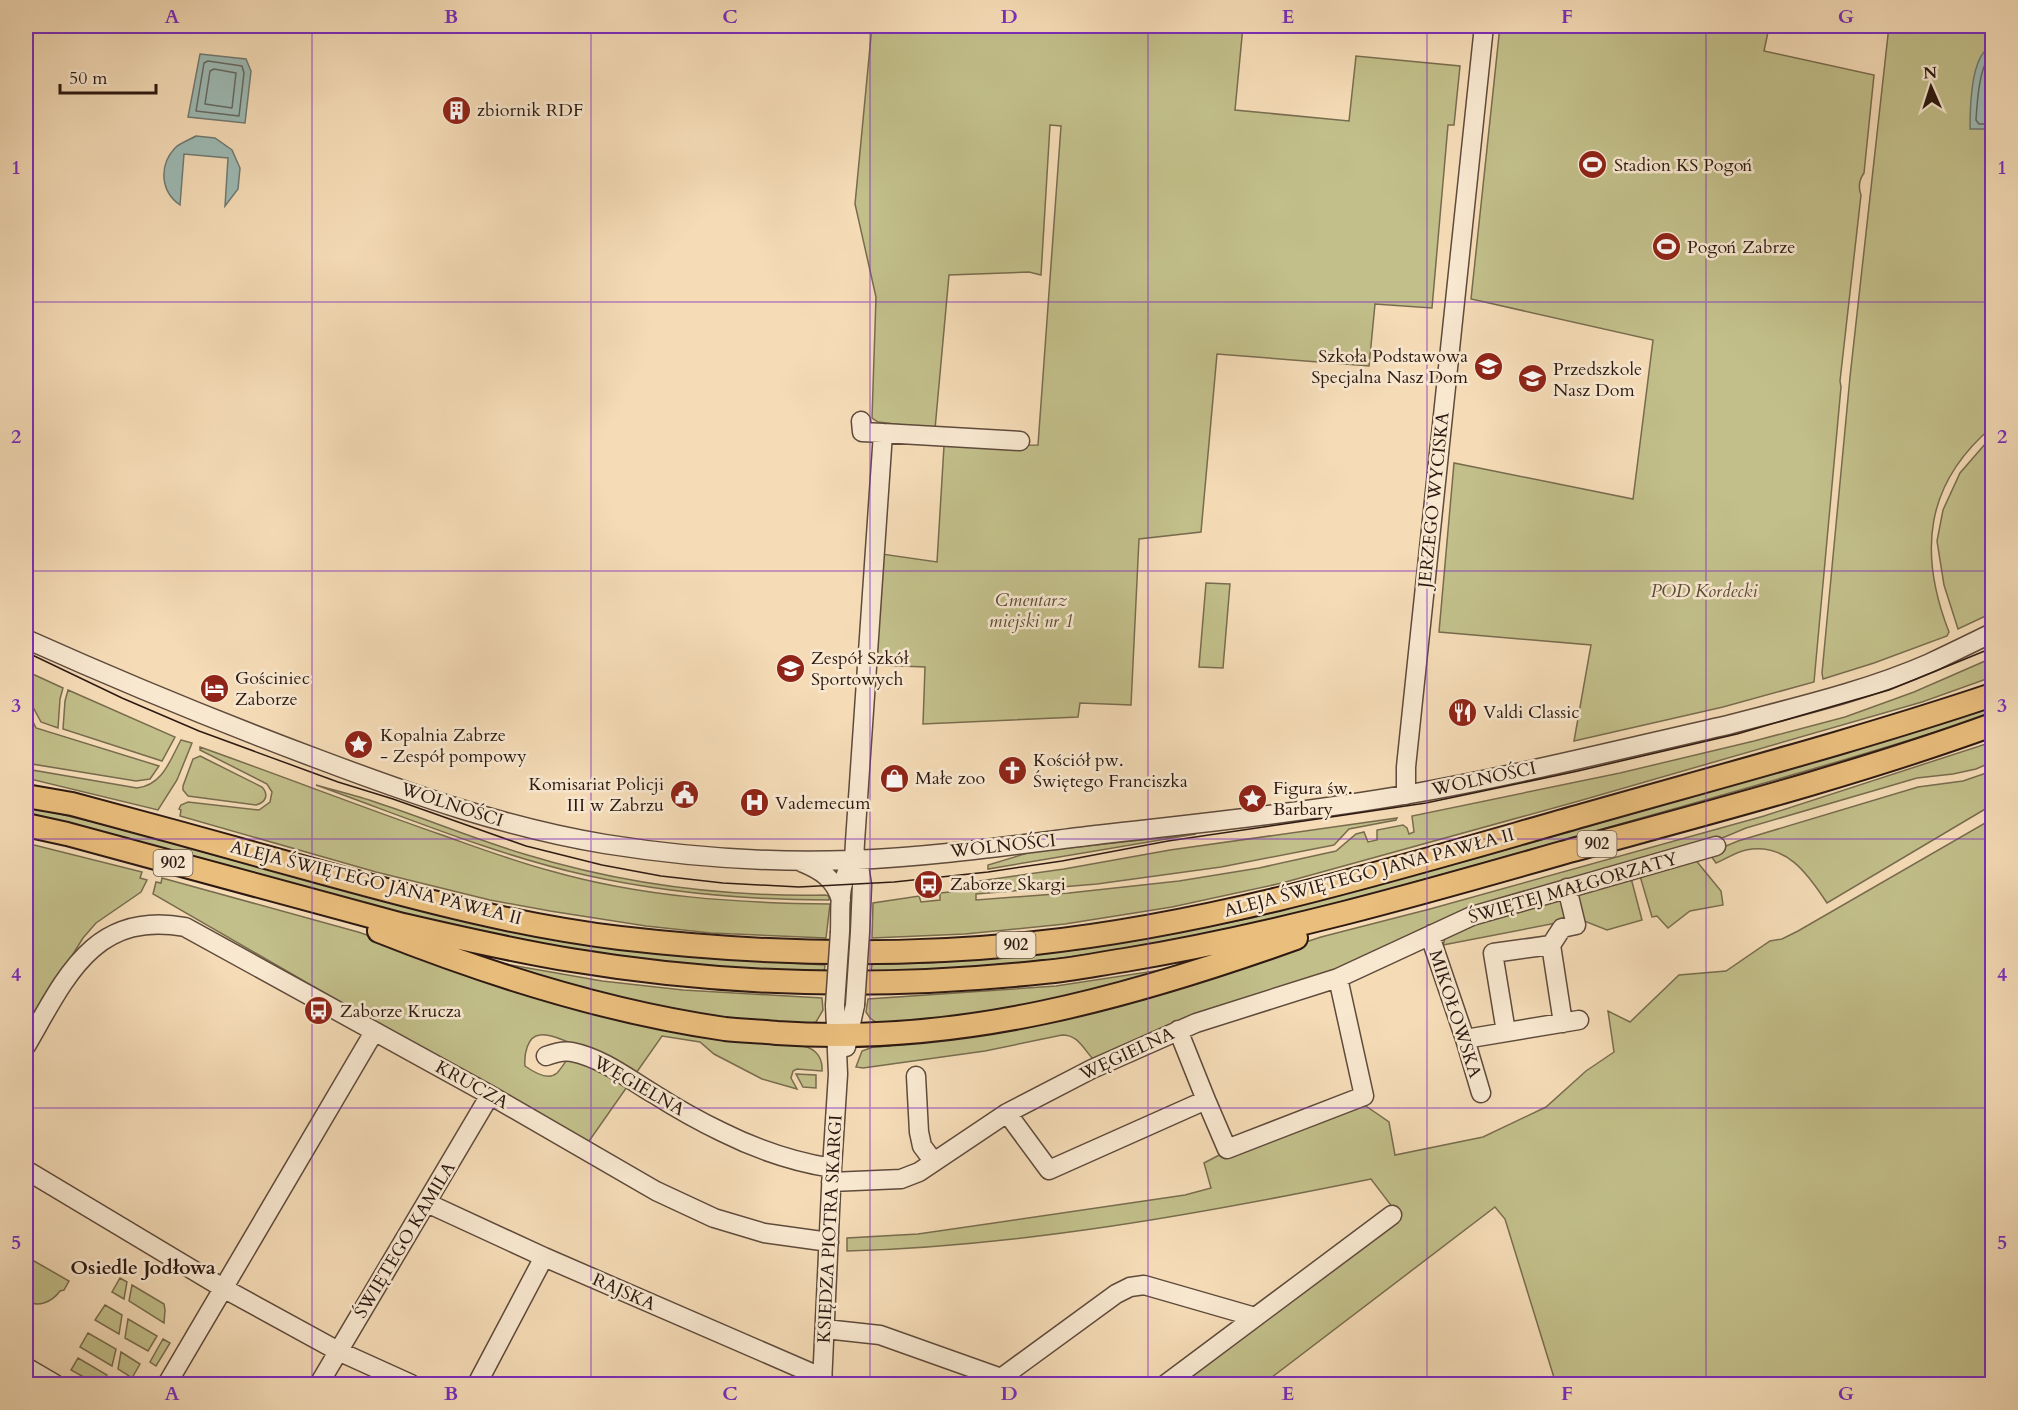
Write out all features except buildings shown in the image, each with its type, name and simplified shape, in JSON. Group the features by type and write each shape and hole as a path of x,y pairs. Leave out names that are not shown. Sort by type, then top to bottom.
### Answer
{"main road":[{"name":"ALEJA ŚWIĘTEGO JANA PAWŁA II","path":"26,796 72,804 392,891 545,925 614,937 708,947 790,952 918,952 1038,943 1150,926 1281,899 1862,736 1992,695"},
{"name":"ALEJA ŚWIĘTEGO JANA PAWŁA II","path":"26,825 459,938 573,961 729,978 850,983 954,980 1060,970 1166,953 1268,932 1427,891 1894,758 1992,725"},
{"path":"279,892 412,944 516,980 602,1005 726,1029 842,1035 921,1032 996,1022 1086,1003 1271,947 1427,891"}],"street":[{"name":"JERZEGO WYCISKA","path":"1406,795 1406,767 1484,26"},
{"path":"861,421 862,432 1020,441"},
{"path":"854,860 883,433"},
{"name":"WOLNOŚCI","path":"26,639 224,724 358,774 483,815 602,843 749,860 797,861 887,858 1212,823 1406,795 1582,758 1773,713 1874,683 1929,663 1992,633"},
{"name":"ŚWIĘTEJ MAŁGORZATY","path":"1432,934 1472,916 1716,846"},
{"path":"862,885 876,864 887,858"},
{"name":"KSIĘDZA PIOTRA SKARGI","path":"822,1381 838,1074 842,1035 855,1005 860,932 862,885 860,872 854,860 845,873 841,886 835,1005 842,1035"},
{"path":"797,861 814,867 828,877 836,886 841,900"},
{"path":"1465,1039 1571,1022 1551,945 1562,928 1576,925 1567,888"},
{"name":"KRUCZA","path":"26,1046 63,984 82,957 99,942 119,932 151,924 185,927 490,1095 656,1191 714,1218 764,1233 829,1242"},
{"name":"WĘGIELNA","path":"546,1056 570,1051 585,1055 725,1134 831,1175 901,1179 919,1172 1007,1113 1083,1074 1178,1030 1338,978 1432,934"},
{"name":"MIKOŁOWSKA","path":"1432,934 1432,942 1481,1093"},
{"path":"1506,1032 1493,953 1551,945"},
{"path":"1178,1030 1227,1149 1364,1096 1338,978"},
{"path":"167,1384 374,1032"},
{"path":"916,1076 919,1132 922,1146 934,1161"},
{"name":"ŚWIĘTEGO KAMILA","path":"319,1384 490,1095"},
{"path":"1007,1113 1049,1170 1206,1100"},
{"path":"26,1170 223,1288 338,1352 411,1384"},
{"name":"RAJSKA","path":"427,1203 822,1381"},
{"path":"1166,1384 1392,1215"},
{"path":"477,1384 544,1257"},
{"path":"825,1329 880,1335 1000,1381 1116,1294 1130,1287 1144,1285 1255,1317"},
{"path":"26,1367 55,1384"}],"green space":[{"name":"Cmentarz miejski nr 1","path":"872,26 1243,26 1235,110 1349,121 1356,56 1460,66 1454,125 1448,125 1432,308 1375,304 1369,366 1217,354 1201,532 1139,539 1131,705 1080,703 1078,717 923,724 925,667 876,665 882,554 937,562 944,446 1038,445 1061,126 1050,125 1041,275 1029,272 949,275 935,429 878,422 872,418 876,297 855,204"},
{"name":"POD Kordecki","path":"1500,26 1772,26 1768,32 1764,51 1874,75 1864,173 1859,189 1861,195 1840,381 1814,682 1723,707 1574,741 1591,645 1439,632 1454,463 1633,499 1653,340 1471,299"},
{"path":"1889,26 1992,26 1992,427 1970,449 1953,472 1941,496 1934,521 1931,547 1933,574 1939,603 1949,632 1947,636 1823,679 1850,377"},
{"path":"1992,436 1992,613 1958,629 1944,585 1937,541 1943,510 1960,473"},
{"path":"1206,583 1230,584 1223,668 1199,667"},
{"path":"1992,658 1992,677 1922,702 1579,801 1282,883 1172,907 1065,924 965,934 872,938 873,903 919,896 921,902 940,900 940,893 960,891 959,884 1064,869 1170,850 1397,818 1349,829 1334,845 1221,867 1097,884 976,894 976,900 1179,881 1259,868 1336,851 1356,834 1364,832 1368,842 1377,840 1377,830 1403,825 1409,834 1414,832 1412,816 1620,773 1845,717 1914,692"},
{"path":"26,671 63,688 58,728 41,722 26,694"},
{"path":"68,690 175,737 162,761 63,729"},
{"path":"1992,705 1992,714 1832,763 1422,880 1278,918 1144,946 1066,957 988,966 871,972 872,964 930,963 1083,949 1252,918 1485,856 1767,775"},
{"path":"26,707 36,728 159,766 150,779 136,781 26,763"},
{"path":"181,740 192,743 177,780 158,810 26,778 26,769 137,788 146,786 165,770"},
{"path":"1992,742 1992,762 1976,769 1917,778 1746,828 1715,841 1340,971 1094,1060 1077,1040 1062,1035 985,1051 863,1068 856,1067 862,1051 873,1047 890,1046 891,1041 1196,978 1321,937 1764,816"},
{"path":"200,747 495,854 585,880 689,897 830,904 826,938 711,933 646,926 490,900 376,872 180,816 181,805 188,802 259,810 270,802 272,792 267,784 200,750"},
{"path":"200,756 262,787 266,795 264,800 256,805 188,796 183,786 193,759"},
{"path":"1992,771 1992,805 1827,903 1804,871 1773,851 1746,850 1716,863 1709,853 1738,841 1918,787 1963,781"},
{"path":"316,785 370,800 524,854 598,873 673,887 749,894 825,895 829,896 829,900 768,899 707,894 585,875 483,846"},
{"path":"26,806 152,836 370,897 645,951 710,958 825,965 824,972 685,965 576,951 436,923 26,816"},
{"path":"1992,819 1992,1384 1556,1384 1505,1219 1495,1207 1263,1384 1177,1384 1400,1217 1371,1179 1176,1216 1045,1235 979,1243 847,1251 847,1238 918,1234 1185,1195 1211,1188 1204,1163 1227,1151 1360,1102 1389,1122 1395,1155 1483,1137 1546,1107 1586,1071 1614,1052 1608,1011 1630,1022 1679,975 1726,971 1770,941 1782,939 1798,931"},
{"path":"1196,834 988,869 988,865 1031,852"},
{"path":"26,843 142,872 140,878 147,880 141,892 96,923 83,938 26,1029"},
{"path":"1694,858 1721,891 1723,905 1690,911 1668,928 1657,916 1652,917 1640,876"},
{"path":"162,878 358,932 538,992 796,1040 796,1045 807,1047 815,1052 821,1060 822,1071 797,1069 793,1071 791,1078 797,1089 762,1079 714,1054 700,1042 662,1036 634,1076 573,1044 548,1035 536,1036 527,1047 525,1066 536,1073 545,1076 553,1075 569,1057 629,1084 587,1144 153,894 156,882 161,883"},
{"path":"1631,878 1642,920 1607,930 1579,919 1575,892"},
{"path":"1562,895 1572,920 1443,945 1446,935 1454,929"},
{"path":"494,962 602,981 683,990 822,998 823,1010 816,1022 797,1028 634,1007"},
{"path":"1167,969 1167,971 1102,991 924,1025 877,1023 866,1012 868,999 1056,986"},
{"path":"796,1074 816,1075 816,1088 803,1087"},
{"path":"27,1257 69,1281 64,1290 44,1303 35,1304 26,1301"},
{"path":"120,1278 127,1282 124,1299 112,1292"},
{"path":"132,1285 164,1304 164,1323 129,1301"},
{"path":"105,1305 122,1315 119,1334 95,1320"},
{"path":"128,1319 157,1336 148,1351 125,1338"},
{"path":"88,1333 116,1349 112,1366 80,1347"},
{"path":"163,1339 170,1343 156,1366 150,1362"},
{"path":"121,1352 140,1364 132,1378 118,1369"},
{"path":"78,1358 107,1375 102,1384 96,1384 71,1370"}],"water":[{"path":"1992,47 1992,129 1970,129 1972,89 1976,68 1984,52"},
{"path":"200,54 246,59 251,71 245,123 188,117"},
{"path":"196,136 215,138 232,150 240,168 238,189 225,206 228,158 184,154 180,205 173,199 165,185 164,170 170,155 177,146"}],"tram line":[{"path":"26,652 122,698 199,731 338,782 526,846 602,865 661,876 723,883 799,887 894,882 988,872 1168,841 1426,803 1737,734 1889,690 1992,648"}],"railway":[{"path":"26,348 31,381 26,470"}],"place":[{"name":"zbiornik RDF","path":"456,110"},
{"name":"Stadion KS Pogoń","path":"1593,165"},
{"name":"Pogoń Zabrze","path":"1666,247"},
{"name":"Szkoła Podstawowa Specjalna Nasz Dom","path":"1489,366"},
{"name":"Przedszkole Nasz Dom","path":"1532,379"},
{"name":"Zespół Szkół Sportowych","path":"790,668"},
{"name":"Gościniec Zaborze","path":"214,688"},
{"name":"Valdi Classic","path":"1462,712"},
{"name":"Kopalnia Zabrze - Zespół pompowy","path":"359,745"},
{"name":"Kościół pw. Świętego Franciszka","path":"1012,770"},
{"name":"Małe zoo","path":"894,778"},
{"name":"Komisariat Policji III w Zabrzu","path":"685,794"},
{"name":"Figura św. Barbary","path":"1252,798"},
{"name":"Vademecum","path":"754,803"},
{"name":"Zaborze Skargi","path":"929,884"},
{"name":"Zaborze Krucza","path":"319,1011"}],"district":[{"name":"Osiedle Jodłowa","path":"143,1267"}]}
